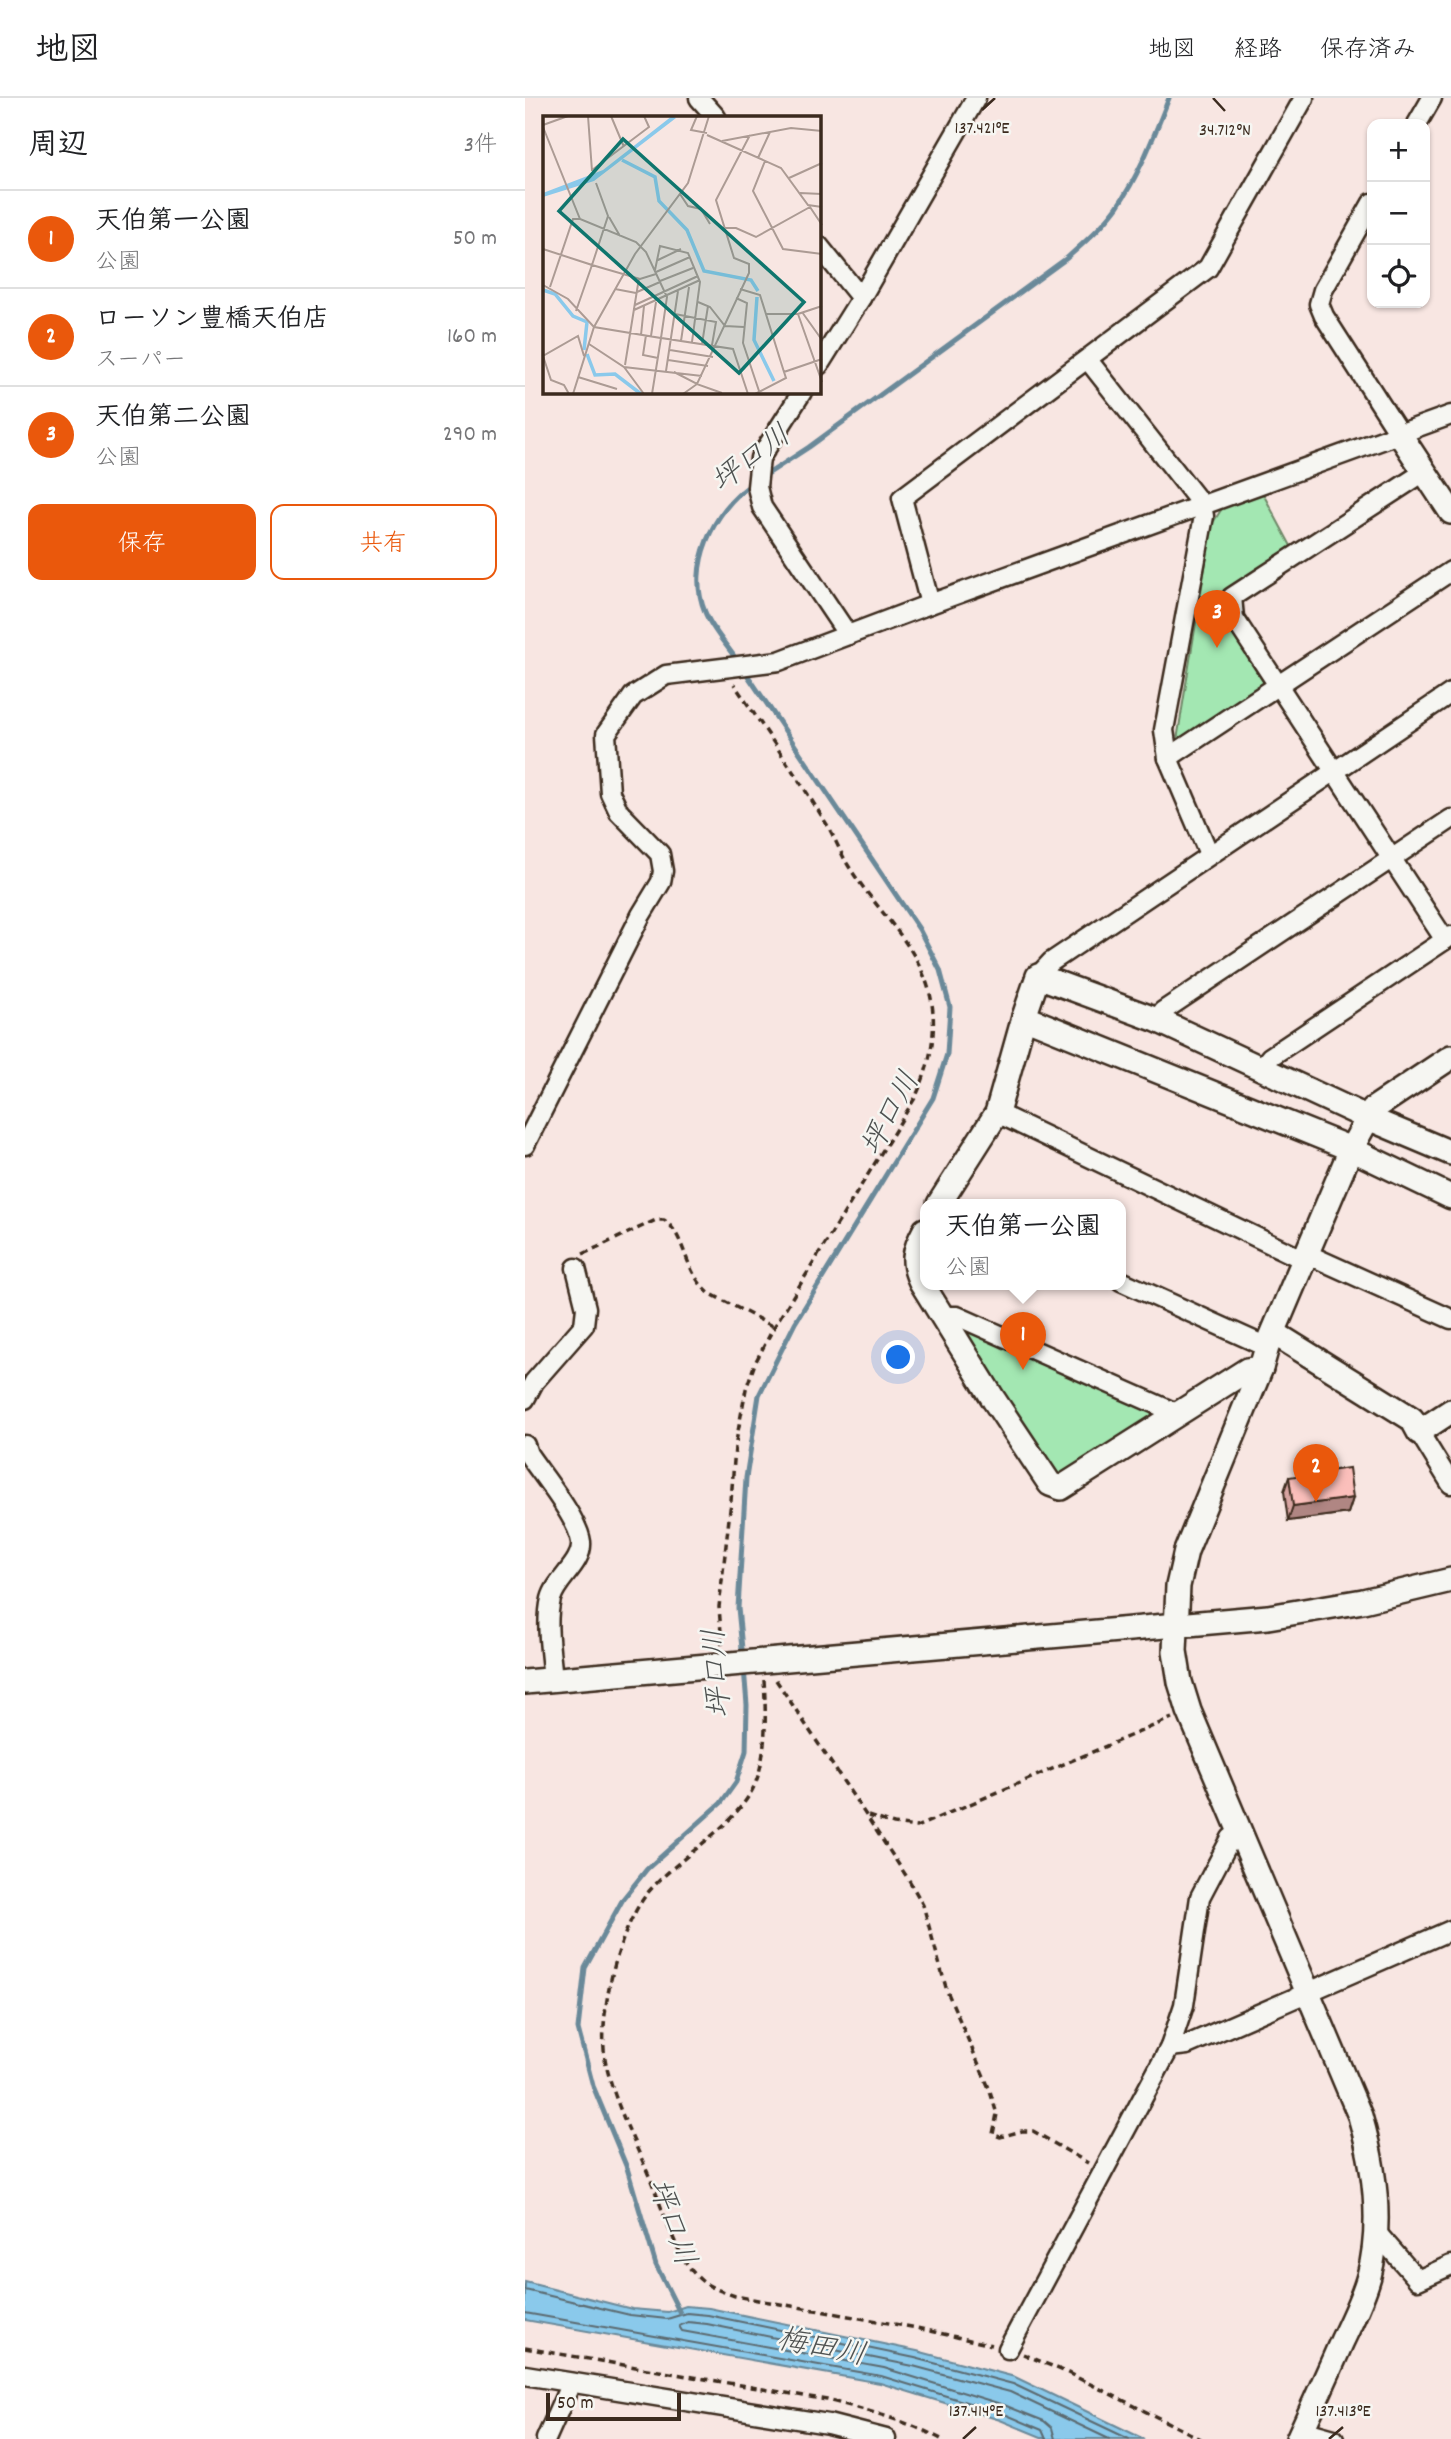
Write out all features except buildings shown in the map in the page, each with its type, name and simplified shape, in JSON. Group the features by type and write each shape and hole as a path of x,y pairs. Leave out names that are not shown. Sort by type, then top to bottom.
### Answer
{"street":[{"path":"699,98 715,116"},
{"path":"821,362 861,298 976,98"},
{"path":"930,604 902,498 1208,268 1304,98"},
{"path":"1420,119 1432,98"},
{"path":"1367,212 1322,290 1319,304 1324,316 1451,512"},
{"path":"821,248 861,298"},
{"path":"1088,360 1202,505 1203,516 1164,730 1168,758 1209,854"},
{"path":"801,394 760,458 758,478 762,507 848,635"},
{"path":"525,1145 641,915 661,882 663,871 660,853 619,812 610,793 606,734 632,696 666,675 779,661 1451,415"},
{"path":"1261,1068 1270,1057 1448,938 1391,858 1234,618 1232,597 1424,472"},
{"path":"1168,758 1451,571"},
{"path":"945,1199 997,1113 1038,976 1051,962 1451,693"},
{"path":"1157,1020 1163,1011 1451,819"},
{"path":"1038,976 1157,1020 1368,1118 1451,1153"},
{"path":"1024,1017 1351,1149 1451,1197"},
{"path":"1334,2439 1300,2435 1359,2304 1369,2275 1376,2232 1375,2186 1369,2146 1360,2116 1189,1711 1180,1682 1175,1651 1178,1586 1186,1551 1351,1149 1373,1109 1451,1057"},
{"path":"997,1113 1305,1257 1451,1319"},
{"path":"920,1240 914,1267 920,1278"},
{"path":"525,1399 534,1382 584,1325 586,1308 576,1268"},
{"path":"1126,1283 1412,1419 1451,1484"},
{"path":"926,1290 940,1316 1050,1484 1062,1488 1247,1370 1268,1349"},
{"path":"940,1316 957,1316 1177,1413"},
{"path":"1419,1432 1451,1411"},
{"path":"525,1445 528,1454 573,1521 581,1543 577,1558 552,1596 549,1615 553,1680"},
{"path":"525,1682 1268,1616 1363,1601 1451,1580"},
{"path":"1008,2349 1170,2047 1184,2005 1200,1897 1231,1838 1240,1831"},
{"path":"1170,2047 1187,2045 1451,1930"},
{"path":"1376,2232 1418,2280 1451,2265"},
{"path":"525,2375 828,2424 886,2439"},
{"path":"546,2439 571,2383"}],"path":[{"path":"726,1664 719,1607 735,1447 746,1389 755,1363 774,1327 915,1098 930,1058 933,1016 930,993 922,967 909,945 880,911 848,865 827,824 728,667"},
{"path":"576,1268 579,1258 586,1252 656,1220 664,1220 675,1230 693,1276 700,1285 709,1293 774,1327"},
{"path":"763,1661 923,1905 947,1991 997,2113 993,2134 1000,2137 1033,2131 1103,2172"},
{"path":"763,1661 767,1716 761,1757 751,1793 738,1809 651,1889 635,1910 611,1976 604,2018 606,2062 617,2098 675,2241 689,2267 702,2281 736,2296 918,2328 1008,2349 1066,2372 1201,2439"},
{"path":"866,1815 894,1824 916,1827 1189,1711"},
{"path":"525,2348 827,2400 872,2411 920,2428 941,2439"}],"green space":[{"path":"1262,492 1291,546 1220,596 1219,612 1265,684 1177,740 1212,524 1223,507"},
{"path":"960,1327 1155,1414 1058,1478"}],"water":[{"name":"梅田川","path":"525,2282 632,2309 668,2312 686,2306 709,2308 917,2351 1015,2377 1144,2439 1046,2439 1000,2420 880,2383 525,2320"}],"waterway":[{"name":"坪口川","path":"763,477 809,447 1067,258 1087,240 1112,214 1133,181 1169,98"},
{"name":"坪口川","path":"738,662 708,619 700,595 699,577 701,559 715,524 738,495 752,484"},
{"name":"坪口川","path":"743,1659 738,1608 746,1478 759,1395 795,1323 933,1098 947,1054 950,1007 940,970 919,929 744,670"},
{"name":"坪口川","path":"680,2313 656,2265 627,2168 593,2086 578,2029 585,1968 623,1899 647,1869 721,1803 736,1782 746,1751 747,1705 744,1668"}],"place":[{"name":"天伯第二公園","path":"1217,648"},
{"name":"天伯第一公園","path":"1023,1370"},
{"name":"ローソン豊橋天伯店","path":"1316,1502"}]}
